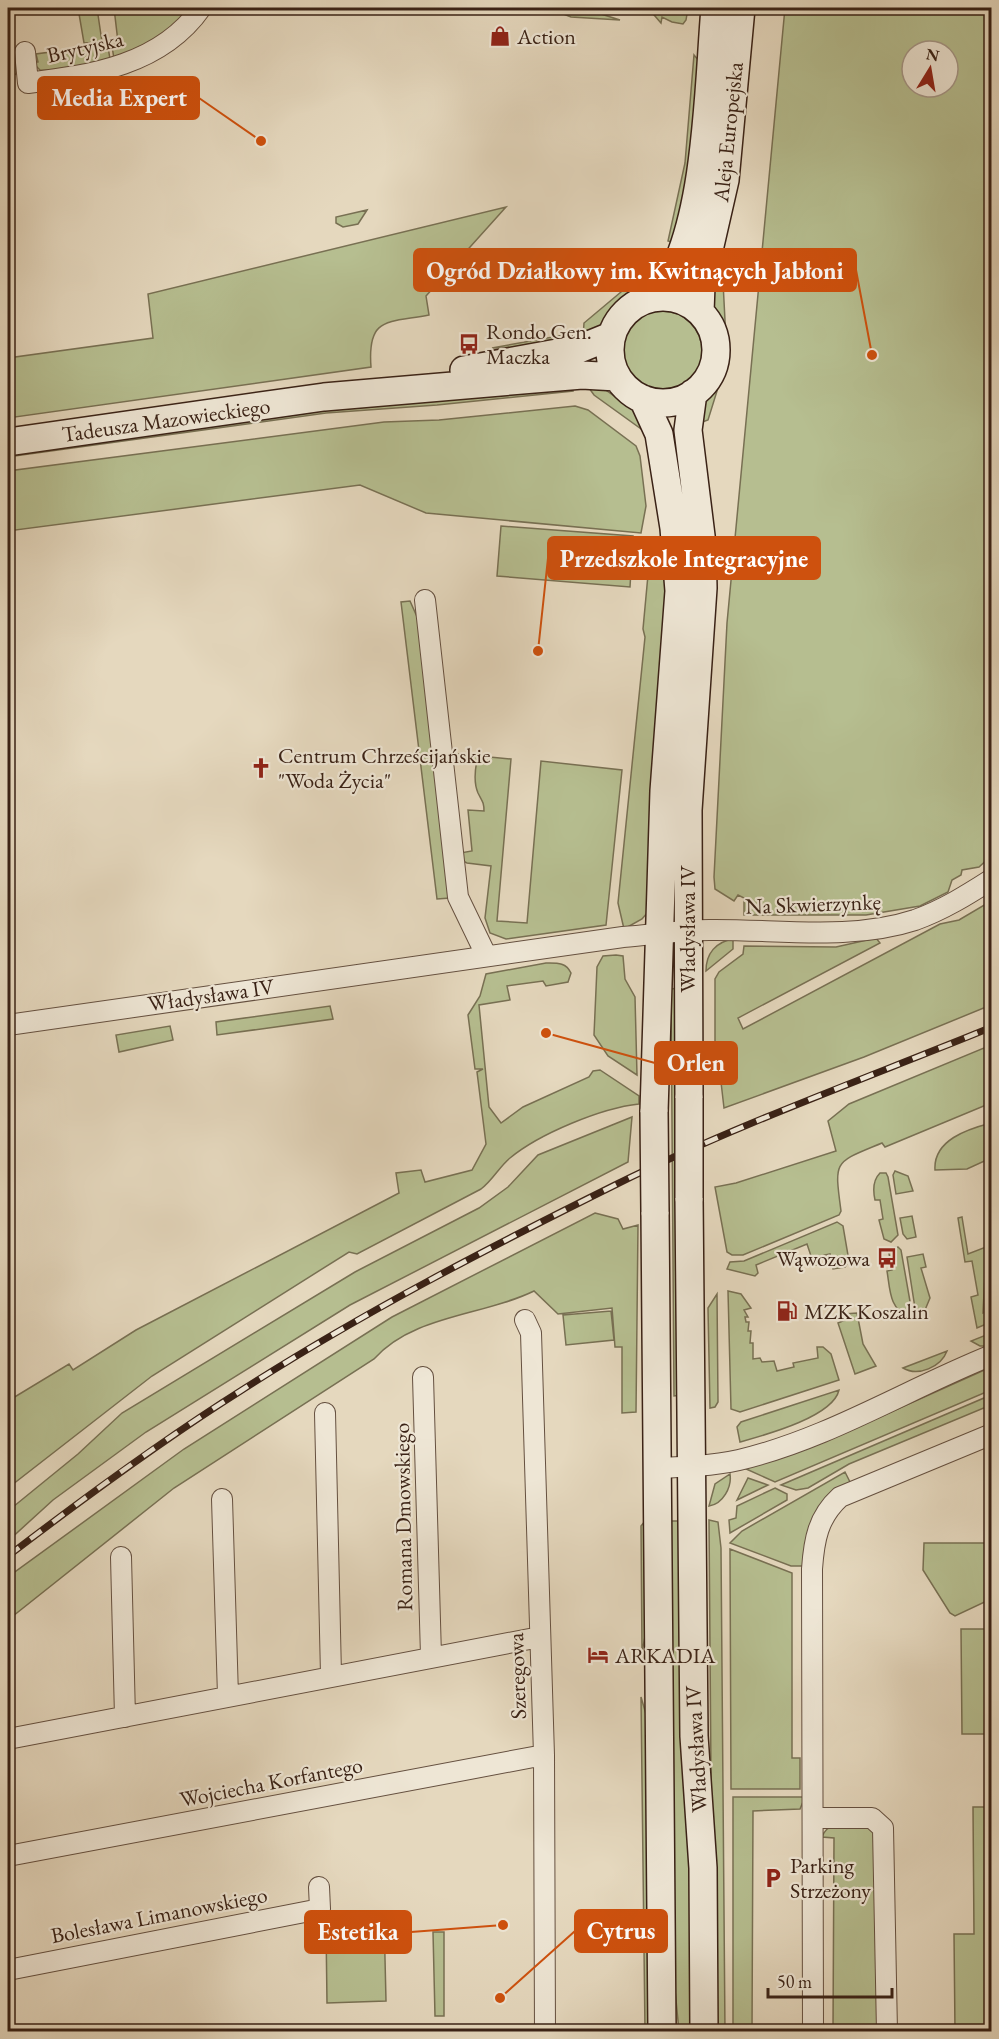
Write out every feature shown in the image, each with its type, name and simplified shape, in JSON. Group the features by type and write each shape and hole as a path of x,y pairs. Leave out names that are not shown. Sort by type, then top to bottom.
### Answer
{"main road":[{"name":"Aleja Europejska","path":"657,297 671,278 681,255 698,183 715,8"},
{"name":"Aleja Europejska","path":"700,312 701,285 726,171 741,8"},
{"path":"657,297 680,300 700,312 714,334 716,354 707,379 693,393 669,403 643,399 628,391 617,377 610,357 611,336 618,321 628,309 642,301 657,297"},
{"name":"Tadeusza Mazowieckiego","path":"324,397 384,382 579,349 611,336"},
{"name":"Tadeusza Mazowieckiego","path":"8,442 324,397 582,375 617,377"},
{"name":"Władysława IV","path":"693,393 688,430 702,544 703,588 688,798 689,1198 694,1736 703,1868 704,2031"},
{"name":"Władysława IV","path":"643,399 659,434 671,506 679,577 663,798 661,934 654,1112 662,2031"}],"street":[{"name":"Brytyjska","path":"25,52 28,83 113,68 138,59 167,42 182,30 201,8"},
{"path":"425,600 458,897 486,955"},
{"name":"Na Skwierzynkę","path":"661,934 688,931 841,931 882,927 914,920 948,906 992,879"},
{"name":"Władysława IV","path":"8,1025 486,955 661,934"},
{"name":"Szeregowa","path":"525,1320 531,1333 544,1755 545,2031"},
{"path":"657,1468 691,1467 739,1460 789,1444 860,1416 992,1355"},
{"name":"Romana Dmowskiego","path":"423,1377 430,1656"},
{"path":"324,1413 331,1675"},
{"path":"813,2031 813,1544 827,1509 840,1497 992,1434"},
{"path":"222,1498 228,1696"},
{"path":"122,1557 125,1716"},
{"path":"8,1739 540,1636"},
{"name":"Wojciecha Korfantego","path":"8,1856 544,1755"},
{"path":"814,1818 872,1818 883,1828 886,2031"},
{"name":"Bolesława Limanowskiego","path":"8,1970 320,1917 319,1887"}],"green space":[{"path":"78,8 97,8 102,42 84,43"},
{"path":"114,8 190,8 163,36 114,59 112,46 118,42"},
{"path":"548,8 565,13 568,8 575,8 573,12 579,14 582,8 620,20 571,17"},
{"path":"648,8 688,8 683,24 662,17 661,23"},
{"path":"785,8 991,8 991,856 979,867 962,870 961,875 952,880 948,892 920,906 866,915 744,915 744,898 738,895 734,901 715,889 727,623"},
{"path":"8,43 14,51 18,73 8,78"},
{"path":"102,45 103,49 108,47 110,59 66,69 40,70 33,63 38,62 36,54"},
{"path":"694,55 699,61 693,164 676,243 668,241 685,163"},
{"path":"506,207 426,296 429,315 392,322 377,330 371,350 371,367 8,418 8,358 153,338 148,294"},
{"path":"367,210 358,224 343,227 336,223 336,217"},
{"path":"667,259 656,281 620,300 600,326 583,337 584,323 658,261"},
{"path":"713,273 720,276 723,282 727,359 708,420 697,424 705,401 719,381 726,360 724,332 713,309"},
{"path":"662,311 677,314 690,323 699,336 702,351 699,366 690,379 677,388 662,391 647,388 634,379 625,366 622,351 625,336 634,323 647,314"},
{"path":"564,335 567,338 539,347 492,348"},
{"path":"572,385 573,391 437,405 326,413 8,457 8,450 325,406"},
{"path":"600,386 635,411 644,431 594,395 589,388"},
{"path":"575,406 588,410 636,446 640,456 646,506 641,533 426,513 360,485 8,531 8,471 384,422 439,420"},
{"path":"501,526 633,536 630,587 497,576"},
{"path":"649,564 662,566 670,601 648,912 642,919 624,929 618,903 645,637 643,629"},
{"path":"410,601 418,619 450,898 437,899 401,602"},
{"path":"449,753 511,759 497,921 527,923 541,761 622,770 606,925 506,939 490,933 485,918 491,866 467,863 461,860 460,853 472,851 468,810 484,811 476,785 477,760 451,759"},
{"path":"991,901 991,1005 864,1057 724,1108 721,1082 715,1083 715,979 719,972 743,954 744,946 836,947 876,938 880,943 738,1018 743,1029 940,924 959,920"},
{"path":"733,939 733,949 706,971 706,965 713,949"},
{"path":"603,956 623,956 625,979 635,997 637,1075 608,1056 594,1035 597,967"},
{"path":"546,963 561,964 567,967 571,973 568,982 546,986 543,981 507,986 510,1000 479,1005 489,1107 501,1123 523,1107 589,1077 593,1071 600,1070 639,1096 639,1104 607,1111 554,1131 510,1158 481,1189 357,1254 349,1252 152,1376 8,1488 8,1401 69,1364 73,1370 136,1330 399,1193 396,1173 421,1170 425,1182 472,1170 486,1144 477,1072 483,1069 475,1069 468,1015 480,996 486,974"},
{"path":"679,988 682,1395 674,1396 671,989"},
{"path":"330,1006 333,1019 217,1035 216,1022"},
{"path":"170,1026 173,1040 119,1052 116,1035"},
{"path":"991,1045 991,1103 885,1147 882,1143 846,1160 838,1172 841,1211 839,1215 743,1255 732,1255 727,1252 715,1187 736,1183 836,1151 828,1121 849,1104"},
{"path":"632,1117 628,1162 350,1305 146,1432 53,1500 8,1541 8,1511 78,1454 122,1413 355,1272 479,1208 508,1187 538,1155"},
{"path":"991,1123 991,1158 967,1169 935,1170 936,1160 946,1144 963,1133"},
{"path":"895,1171 908,1176 913,1191 896,1194 893,1175"},
{"path":"880,1173 886,1173 888,1177 898,1235 891,1242 884,1239 879,1220 883,1219 880,1200 875,1200 874,1197 875,1182"},
{"path":"595,1213 618,1219 623,1229 638,1225 636,1412 622,1413 622,1347 615,1347 612,1308 558,1314 534,1291 428,1325 390,1344 374,1359 174,1488 8,1620 8,1577 184,1449 392,1317"},
{"path":"912,1216 916,1237 907,1239 903,1234 900,1218"},
{"path":"962,1217 968,1254 991,1245 991,1252 986,1254 983,1313 991,1310 991,1322 977,1328 971,1297 978,1295 972,1261 965,1262 958,1218"},
{"path":"837,1222 843,1226 849,1261 845,1267 833,1269 830,1254 821,1256 816,1262 818,1265 814,1265 807,1244 756,1265 758,1273 755,1276 727,1269 730,1262 744,1261"},
{"path":"898,1247 901,1250 911,1307 909,1316 902,1313 894,1304 889,1284 887,1271 892,1270 888,1248"},
{"path":"923,1254 926,1267 921,1268 930,1298 925,1310 919,1313 915,1308 907,1257"},
{"path":"728,1291 741,1294 751,1308 744,1310 748,1317 745,1317 746,1322 749,1322 748,1331 751,1331 750,1343 753,1343 753,1359 760,1358 762,1362 774,1361 777,1371 794,1367 793,1363 818,1358 817,1347 823,1347 831,1354 839,1380 740,1412 731,1409"},
{"path":"717,1294 718,1402 715,1407 710,1408 708,1308"},
{"path":"611,1311 614,1340 566,1345 563,1315"},
{"path":"857,1313 863,1344 876,1366 855,1374 838,1323 845,1320 844,1314"},
{"path":"991,1333 991,1346 980,1346 971,1341"},
{"path":"947,1351 940,1362 928,1369 909,1371 903,1368"},
{"path":"991,1367 991,1390 775,1482 744,1468 864,1424"},
{"path":"839,1390 834,1400 825,1409 812,1416 781,1430 740,1442 737,1427 741,1422"},
{"path":"991,1395 991,1405 849,1464 808,1488 796,1490 781,1485"},
{"path":"845,1472 851,1484 815,1518 806,1538 804,1566 791,1566 730,1543 742,1531"},
{"path":"730,1474 730,1484 726,1494 714,1505 709,1506 715,1484"},
{"path":"748,1478 768,1485 737,1500"},
{"path":"775,1488 787,1494 787,1500 730,1533 729,1520 736,1518 737,1506"},
{"path":"709,1520 718,1522 721,1548 725,2032 713,2031"},
{"path":"645,1521 650,1611 642,1652 641,1526"},
{"path":"666,1521 682,1521 694,1883 695,2031 679,2031 671,1949"},
{"path":"924,1543 991,1543 991,1599 955,1616 950,1613 923,1570"},
{"path":"730,1549 792,1573 792,1758 800,1758 800,1789 731,1789"},
{"path":"961,1629 991,1629 991,1734 962,1734"},
{"path":"641,1697 651,1731 653,2032 645,2031"},
{"path":"733,1797 805,1797 800,1809 753,1811 752,2031 733,2031"},
{"path":"973,1807 991,1807 991,2031 955,2031 954,1934 974,1934"},
{"path":"857,1824 872,1829 877,1837 880,2022 875,2031 833,2031 834,1838 822,1837 824,1832 832,1826"},
{"path":"384,1916 386,2001 327,2003 326,1926"},
{"path":"433,1932 444,1932 444,2016 435,2016"}],"railway":[{"path":"8,1556 123,1470 212,1409 333,1334 427,1282 617,1184 709,1141 992,1027"}],"place":[{"name":"Action","path":"500,36"},
{"name":"Media Expert","path":"261,141"},
{"name":"Rondo Gen. Maczka","path":"469,344"},
{"name":"Ogród Działkowy im. Kwitnących Jabłoni","path":"872,355"},
{"name":"Przedszkole Integracyjne","path":"538,651"},
{"name":"Centrum Chrześcijańskie \"Woda Życia\"","path":"261,768"},
{"name":"Orlen","path":"546,1033"},
{"name":"Wąwozowa","path":"887,1258"},
{"name":"MZK Koszalin","path":"787,1311"},
{"name":"ARKADIA","path":"598,1655"},
{"name":"Parking Strzeżony","path":"773,1878"},
{"name":"Estetika","path":"503,1925"},
{"name":"Cytrus","path":"500,1998"}]}
